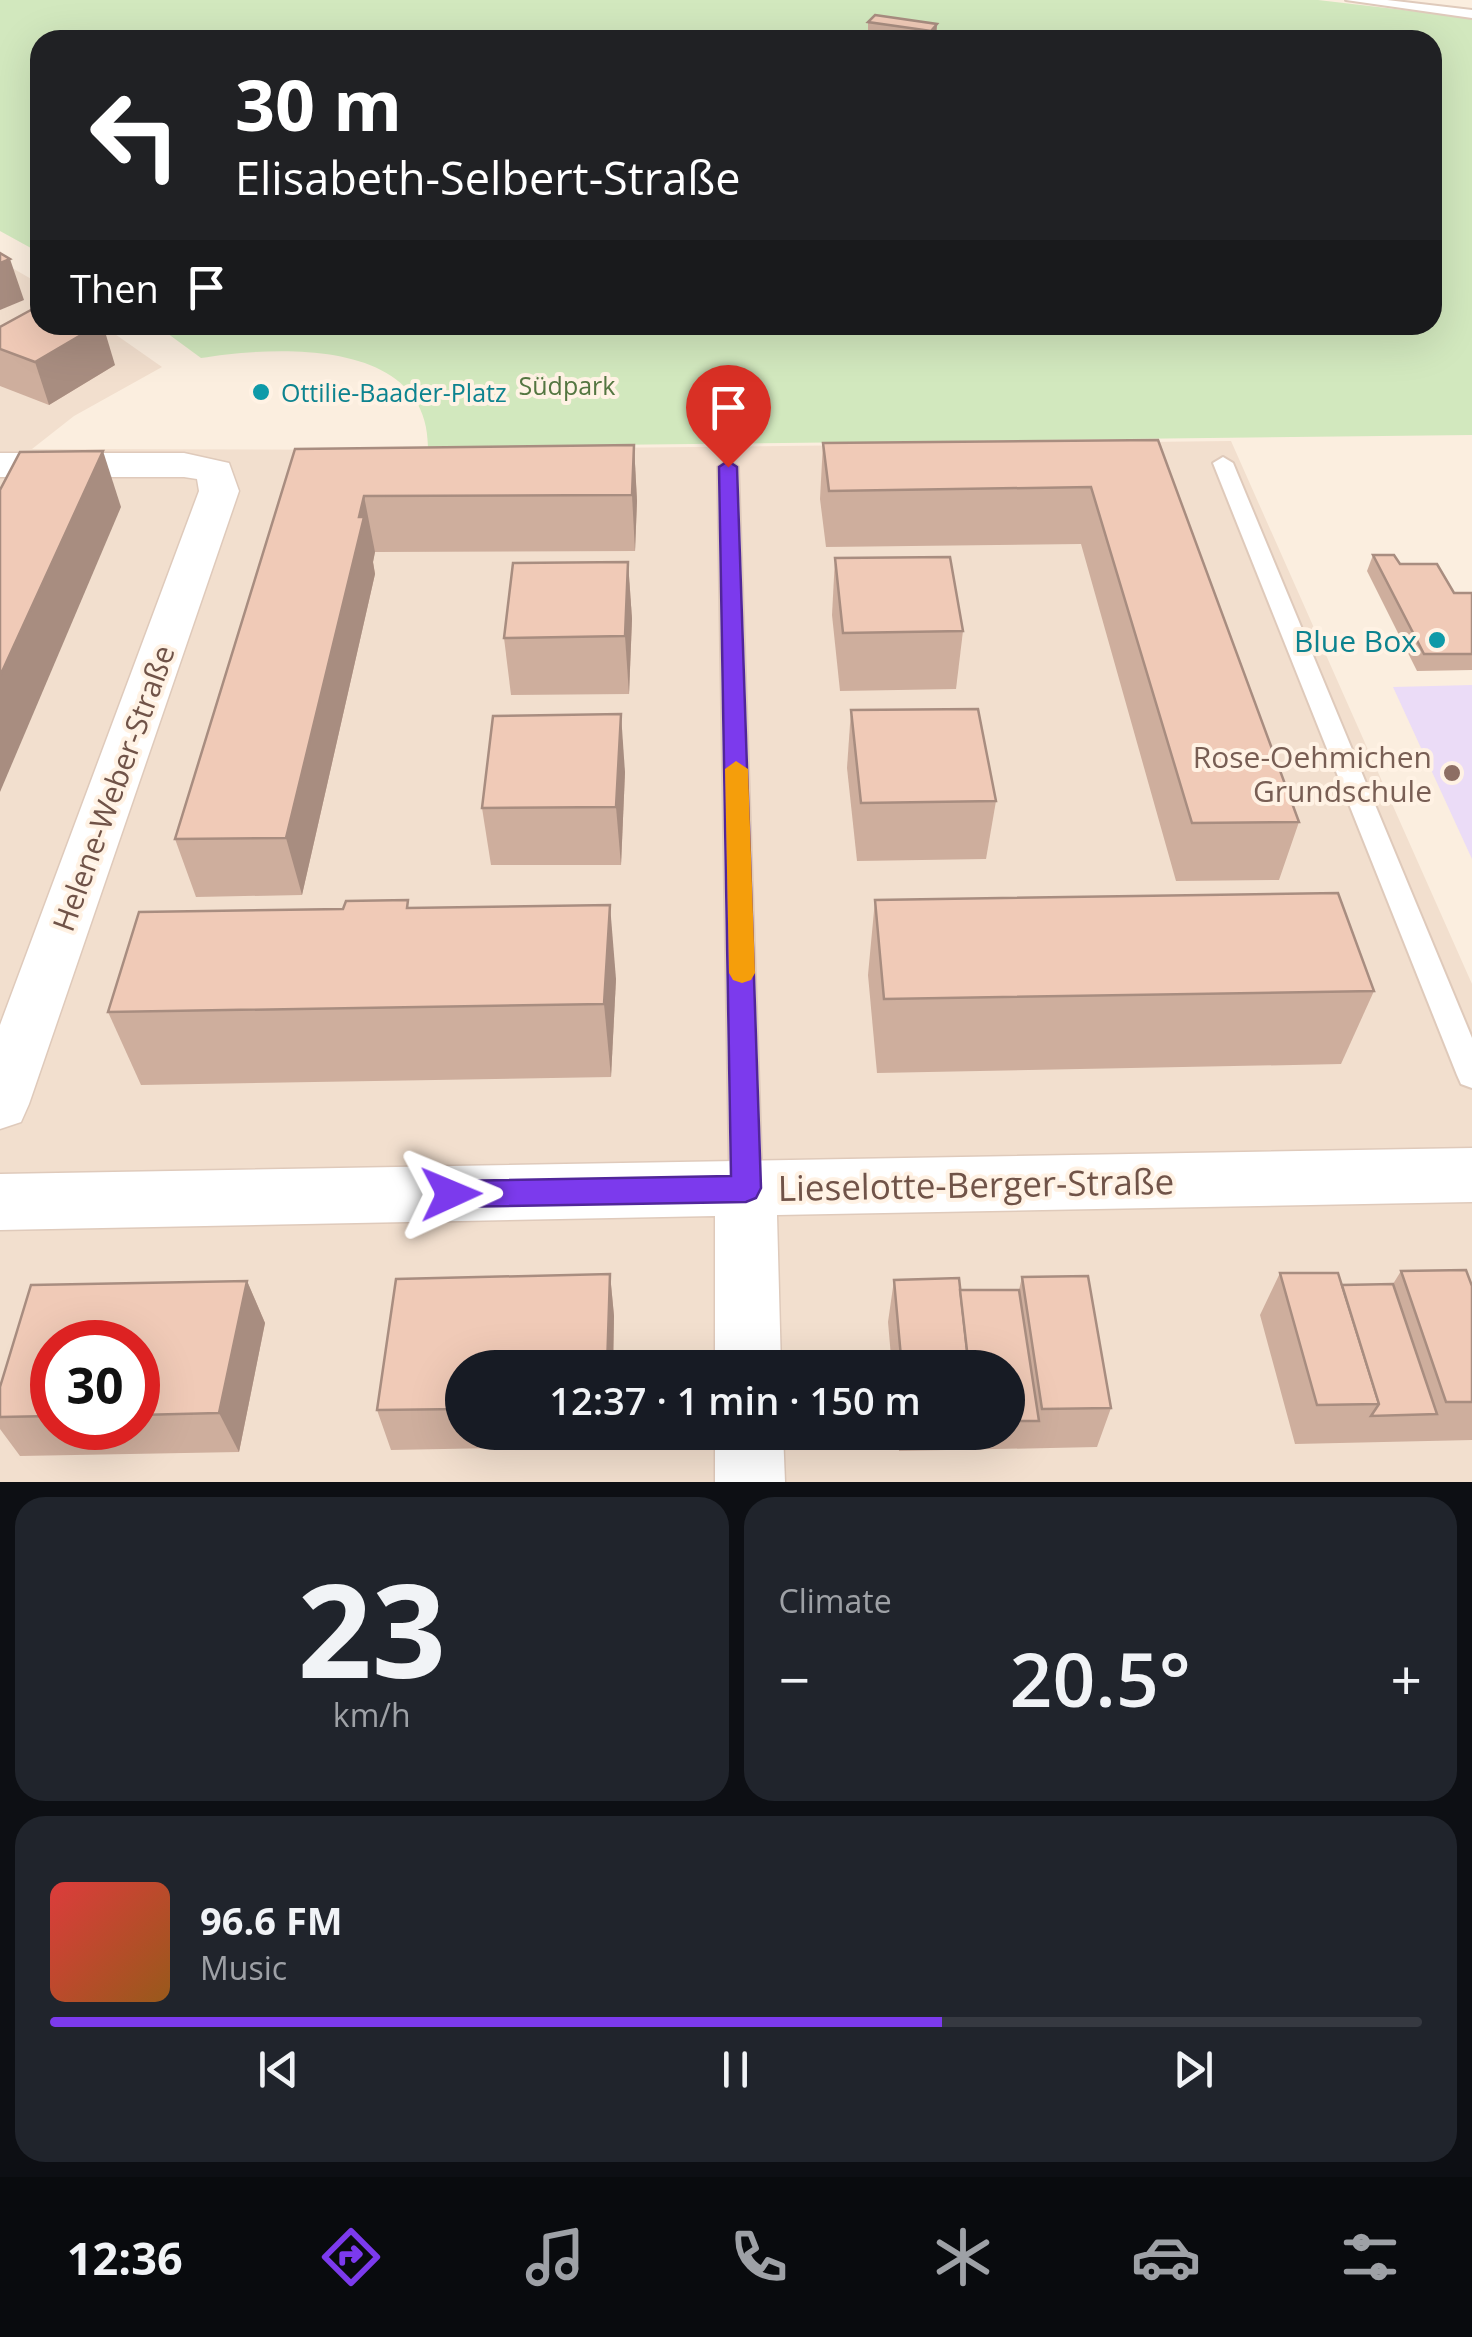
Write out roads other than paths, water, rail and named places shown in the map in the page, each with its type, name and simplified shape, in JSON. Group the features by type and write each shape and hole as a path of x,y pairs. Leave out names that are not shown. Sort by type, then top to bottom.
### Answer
{"street":[{"name":"Helene-Weber-Straße","path":"0,465 184,464 216,471 219,491 0,1104"},
{"name":"Lieselotte-Berger-Straße","path":"0,1202 1472,1175"},
{"path":"746,1188 748,1350"},
{"path":"750,1450 750,1482"}],"lane":[{"path":"1353,0 1472,14"},
{"path":"1222,463 1472,1075"},
{"path":"728,467 746,1188"}],"place":[{"name":"Ottilie-Baader-Platz","path":"261,392"},
{"name":"Blue Box","path":"1437,640"},
{"name":"Rose-Oehmichen Grundschule","path":"1452,773"}],"park label":[{"name":"Südpark","path":"567,385"}]}
